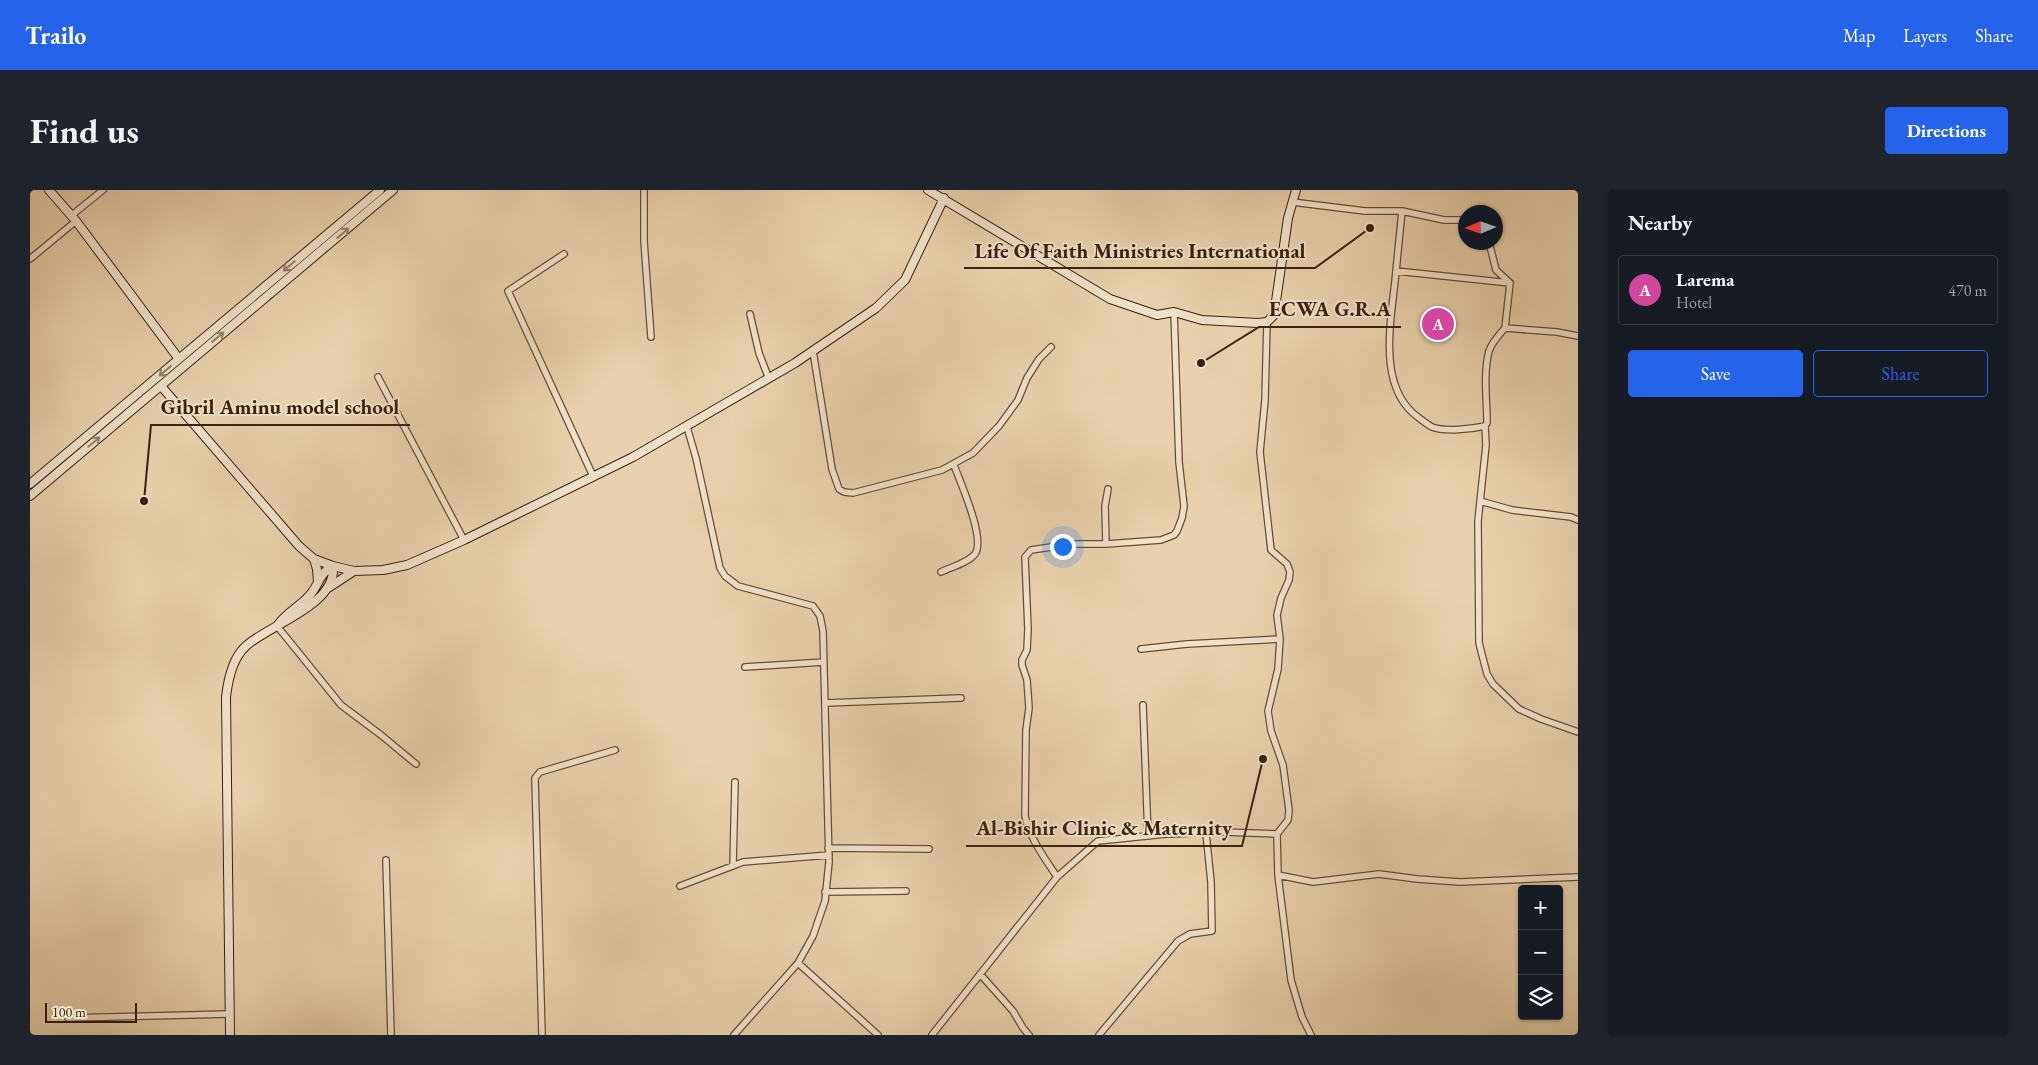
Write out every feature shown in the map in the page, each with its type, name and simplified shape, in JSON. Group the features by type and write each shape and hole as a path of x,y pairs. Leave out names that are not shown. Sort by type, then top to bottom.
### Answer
{"street":[{"path":"49,190 74,218 179,359"},
{"path":"30,259 103,190"},
{"path":"30,484 380,190"},
{"path":"30,496 393,190"},
{"path":"644,190 644,241 651,337"},
{"path":"928,190 1110,299 1157,315 1174,312 1202,320 1258,324 1267,322 1274,315 1288,218 1296,190"},
{"path":"161,386 299,546 314,559 354,571 383,570 407,565 464,540 633,457 769,379 876,308 905,280 944,198"},
{"path":"1292,202 1365,211 1402,211 1444,220 1458,220"},
{"path":"1402,211 1390,349 1396,390 1409,411 1431,426 1474,428 1485,426"},
{"path":"1491,250 1496,270 1510,283"},
{"path":"564,254 508,291 593,476"},
{"path":"1396,271 1510,283"},
{"path":"1510,283 1505,328 1495,340 1490,350 1486,371 1486,445 1478,521 1479,642 1487,674 1493,684 1519,709 1578,732"},
{"path":"253,296 258,304"},
{"path":"1057,877 1037,846 1027,826 1025,816 1026,730 1029,708 1027,680 1022,665 1028,629 1025,558 1031,550 1071,544 1106,544 1168,538 1174,535 1180,526 1184,506 1179,462 1174,312"},
{"path":"750,314 759,353 769,379"},
{"path":"1267,322 1265,400 1260,452 1271,550 1287,564 1290,572 1277,615 1280,639 1278,669 1270,701 1269,720 1283,765 1289,810 1288,820 1278,834 1278,875 1291,980 1302,1017 1311,1035"},
{"path":"1505,328 1566,333 1578,336"},
{"path":"813,351 832,469 839,489 844,492 853,492 914,479 954,465 973,453 999,426 1018,400 1027,378 1039,360 1051,347"},
{"path":"378,377 464,540"},
{"path":"687,427 696,458 720,568 725,576 738,586 813,606 822,620 828,851 822,913 813,936 798,963 734,1035"},
{"path":"65,454 72,462"},
{"path":"941,572 964,562 974,554 978,547 975,524 954,465"},
{"path":"1106,544 1105,506 1108,489"},
{"path":"1480,501 1512,510 1571,517 1578,520"},
{"path":"314,559 318,582"},
{"path":"277,626 282,618 307,598 326,571 333,566"},
{"path":"326,590 332,577 333,566"},
{"path":"230,1035 226,697 230,673 244,648 308,606 326,590 354,571"},
{"path":"277,626 341,705 416,764"},
{"path":"1141,650 1187,644 1280,639"},
{"path":"745,667 824,662"},
{"path":"825,703 961,698"},
{"path":"1143,705 1148,836"},
{"path":"542,1035 535,778 540,772 615,750"},
{"path":"733,866 734,782"},
{"path":"932,1035 1057,877 1098,841 1206,833 1278,834"},
{"path":"1099,1035 1178,941 1190,934 1212,931 1206,833"},
{"path":"680,886 743,862 769,858 828,851 929,849"},
{"path":"386,860 391,1035"},
{"path":"1278,875 1313,882 1379,874 1460,882 1578,877"},
{"path":"825,892 906,891"},
{"path":"798,963 878,1035"},
{"path":"980,974 1013,1011 1029,1035"},
{"path":"68,1018 229,1014"}],"place":[{"name":"Life Of Faith Ministries International","path":"1370,228"},
{"name":"Larema","path":"1438,324"},
{"name":"ECWA G.R.A","path":"1201,363"},
{"name":"Gibril Aminu model school","path":"144,501"},
{"name":"Al-Bishir Clinic & Maternity","path":"1263,759"}]}
